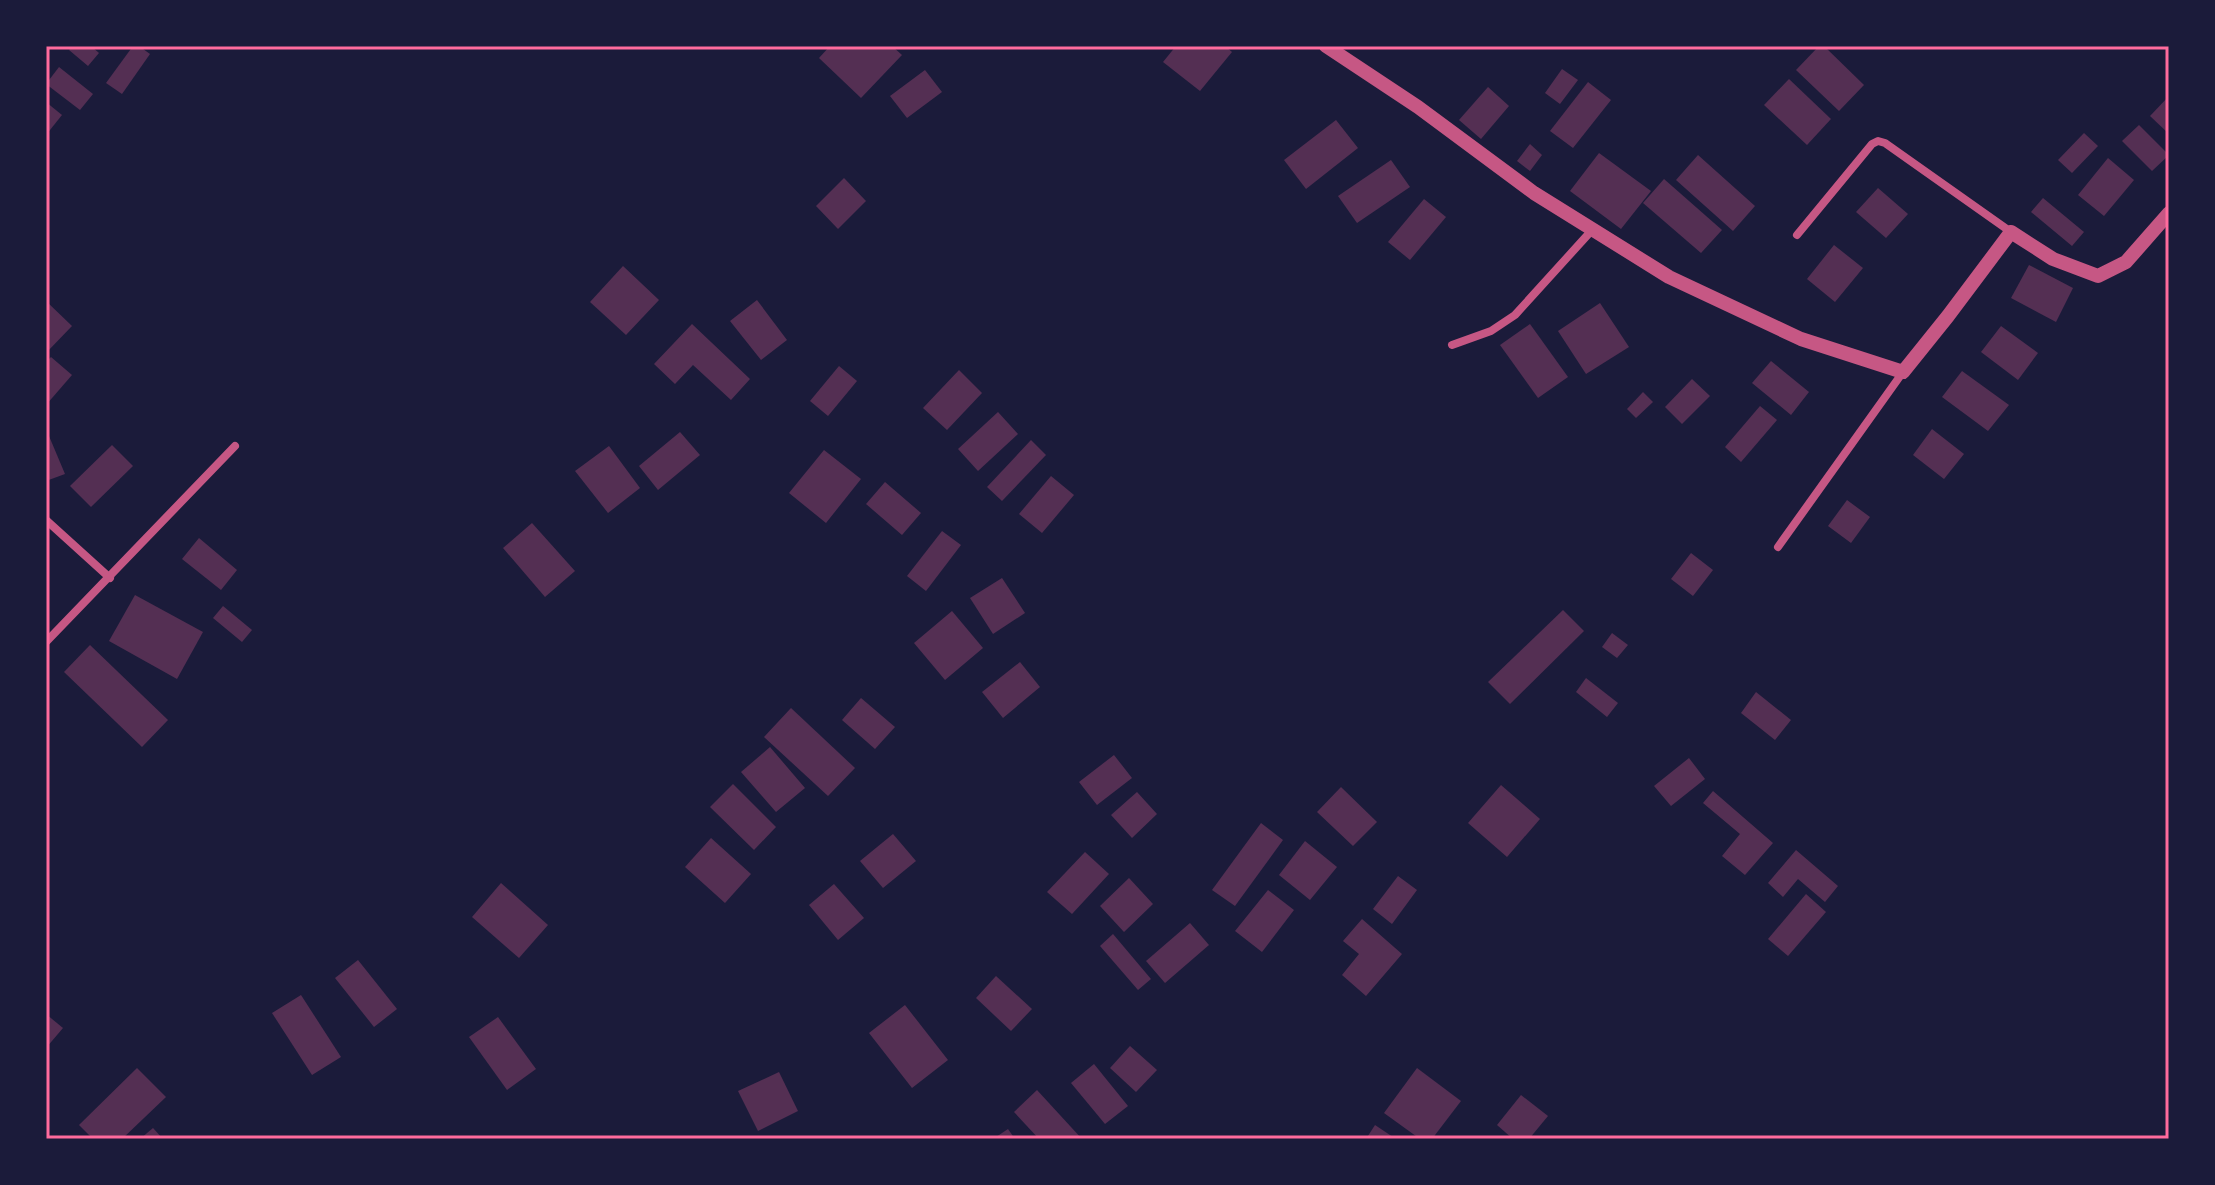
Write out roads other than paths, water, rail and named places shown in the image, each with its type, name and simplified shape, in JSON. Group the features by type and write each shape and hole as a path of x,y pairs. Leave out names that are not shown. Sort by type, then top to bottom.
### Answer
{"street":[{"path":"1326,46 1418,107 1534,193 1669,277 1801,339 1903,372"},
{"path":"1797,235 1872,144 1878,141 2053,259 2098,276 2126,262 2169,213"},
{"path":"1452,345 1491,331 1515,315 1593,229"},
{"path":"1778,547 1903,372 2011,232"},
{"path":"46,642 235,446"},
{"path":"46,520 110,578"}]}
